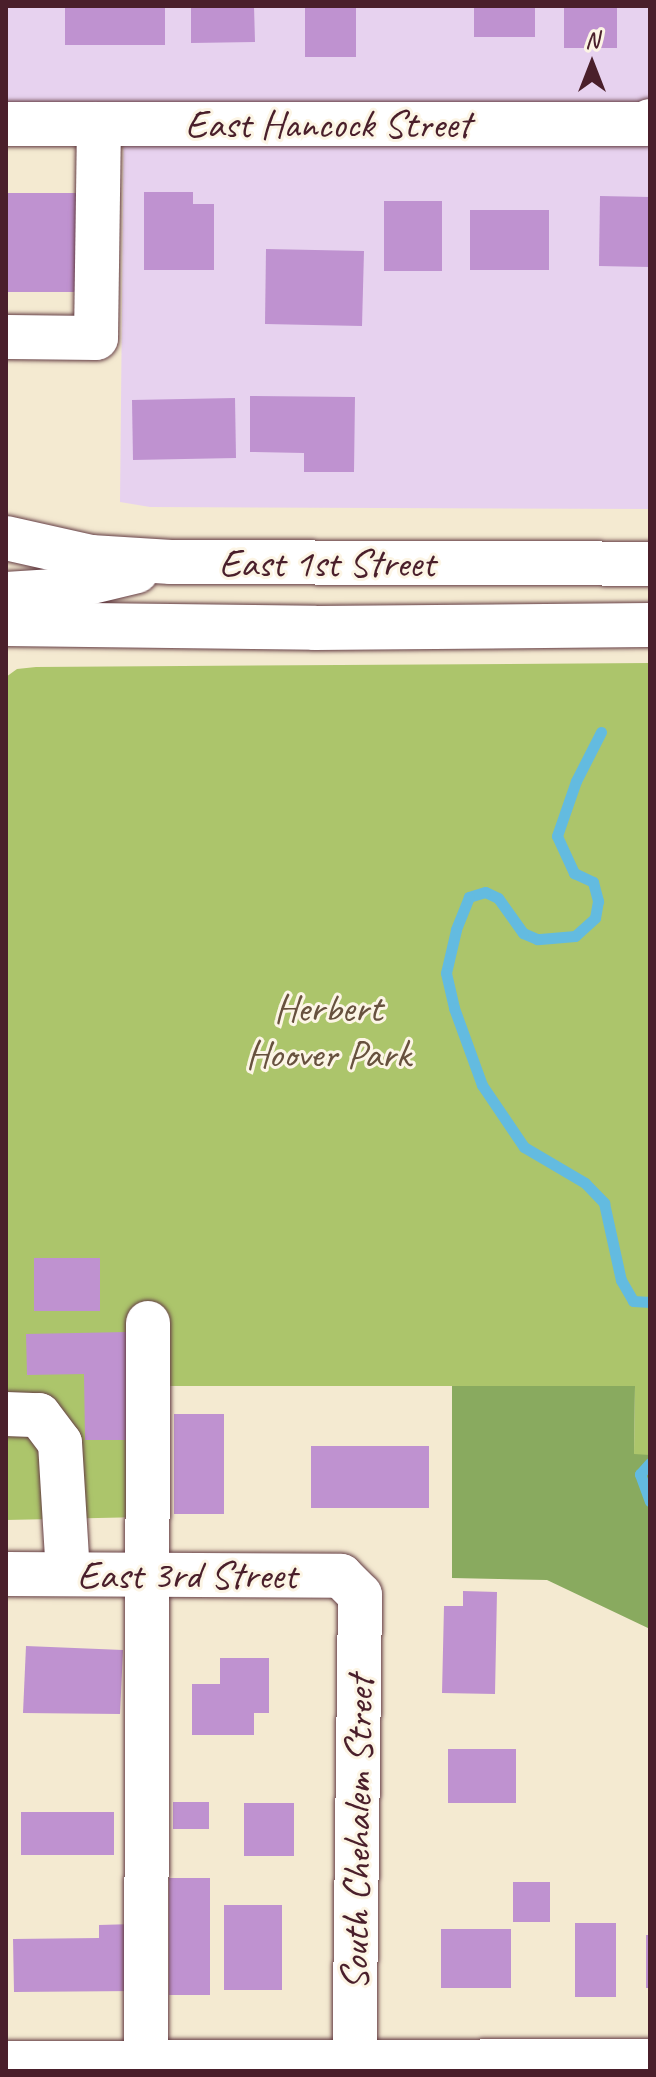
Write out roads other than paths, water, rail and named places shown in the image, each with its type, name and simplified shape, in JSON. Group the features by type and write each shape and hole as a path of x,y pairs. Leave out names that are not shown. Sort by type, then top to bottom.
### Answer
{"main road":[{"name":"East Hancock Street","path":"6,124 645,124 650,121"},
{"path":"6,337 96,338 99,124"},
{"name":"East 1st Street","path":"6,538 91,557 171,562 650,564"},
{"path":"6,594 54,591 171,562"},
{"name":"East 1st Street","path":"6,624 315,628 650,625"},
{"path":"148,1323 148,1575 165,2065"},
{"path":"6,1414 39,1415 60,1443 68,1533 68,1574"},
{"name":"East 3rd Street","path":"6,1574 341,1576 360,1595"},
{"name":"South Chehalem Street","path":"354,2066 360,1595"},
{"path":"6,2063 354,2066 650,2061"}],"waterway":[{"path":"601,732 576,781 557,836 574,873 593,882 598,901 595,918 575,936 537,939 523,933 498,898 485,892 469,897 456,930 446,973 454,1008 482,1085 524,1147 585,1183 604,1203 621,1280 633,1301 650,1302"},
{"path":"650,1463 640,1474 650,1501"}],"park label":[{"name":"Herbert Hoover Park","path":"328,1031"}]}
